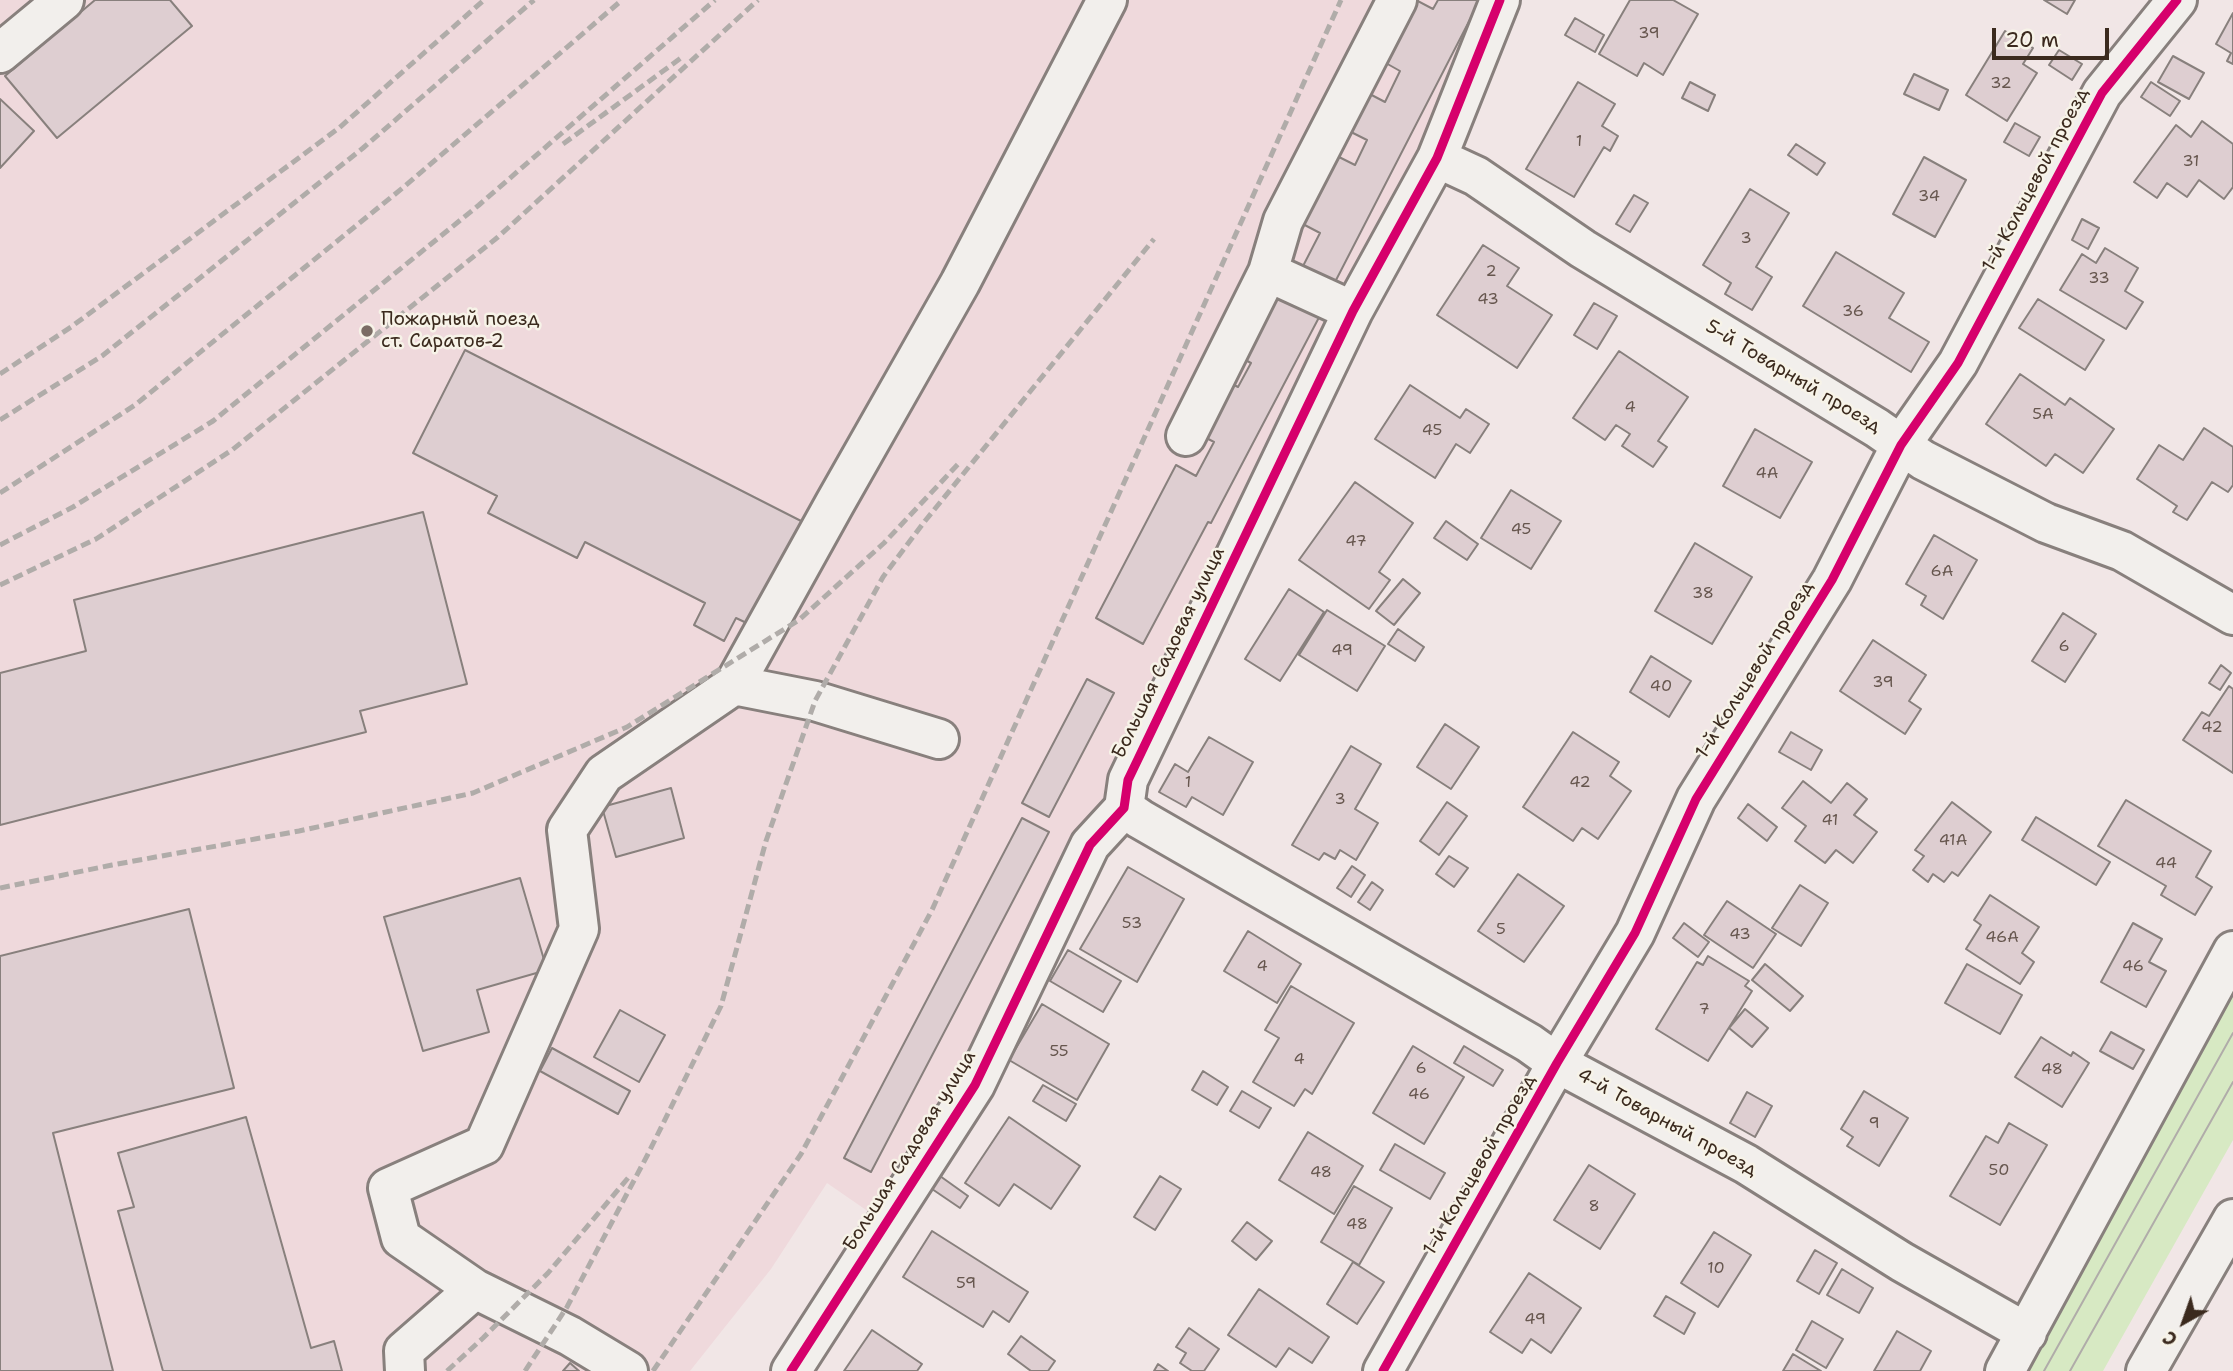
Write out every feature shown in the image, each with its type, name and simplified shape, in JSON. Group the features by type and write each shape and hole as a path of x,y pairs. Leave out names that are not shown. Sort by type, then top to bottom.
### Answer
{"street":[{"path":"0,53 64,0"},
{"path":"628,1371 570,1336 475,1289 401,1238 388,1188 484,1145 579,929 567,830 604,774 734,685 960,283 1107,0"},
{"path":"1186,436 1268,272 1283,221 1397,0"},
{"name":"Большая Садовая улица","path":"791,1371 975,1085 1090,845 1124,808 1128,780 1353,311 1437,158 1500,0"},
{"name":"1-й Кольцевой проезд","path":"1383,1371 1557,1063 1635,933 1696,799 1832,580 1901,445 1958,363 2102,93 2177,0"},
{"name":"5-й Товарный проезд","path":"1437,158 1476,176 1583,249 1877,428 1923,460 2046,523 2122,551 2233,615"},
{"path":"1268,272 1353,311"},
{"path":"734,685 815,701 939,739"},
{"name":"4-й Товарный проезд","path":"1124,808 1529,1043 1557,1063 1746,1164 1902,1262 2027,1333"},
{"path":"2005,1371 2233,951"},
{"path":"2146,1371 2233,1219"},
{"path":"405,1371 404,1351 475,1289"}],"shaded area":[{"path":"0,0 1490,0 1421,151 1107,801 960,1075 905,1164 869,1212 827,1183 771,1269 690,1371 0,1371"}],"green space":[{"path":"2233,981 2233,1140 2103,1371 2018,1371"}],"building":[{"path":"95,0 170,0 192,26 57,138 5,76"},
{"path":"1416,0 1433,9 1438,0 1480,0 1334,284 1302,268 1320,233 1299,222 1333,154 1355,165 1367,140 1345,129 1364,91 1385,102 1400,71 1384,62"},
{"path":"1630,0 1673,0 1698,14 1663,75 1644,63 1637,76 1599,54"},
{"path":"2044,0 2075,0 2067,14"},
{"path":"2233,13 2233,64 2227,61 2231,53 2216,44"},
{"path":"1575,18 1604,35 1595,52 1565,35"},
{"path":"2005,31 2033,48 2023,64 2037,73 2007,121 1966,95"},
{"path":"2059,50 2082,64 2072,80 2049,65"},
{"path":"2173,56 2204,73 2189,99 2158,82"},
{"path":"1914,74 1948,90 1939,110 1904,94"},
{"path":"1578,82 1615,104 1602,126 1618,136 1610,151 1604,147 1574,197 1526,169"},
{"path":"1690,82 1715,95 1708,111 1682,98"},
{"path":"2151,82 2180,101 2170,116 2141,97"},
{"path":"0,99 34,131 0,168"},
{"path":"2202,121 2233,144 2233,187 2224,199 2199,180 2187,197 2167,183 2157,198 2134,182 2176,125 2191,137"},
{"path":"2015,123 2040,137 2029,156 2004,142"},
{"path":"1796,144 1825,163 1817,175 1788,155"},
{"path":"1924,157 1966,180 1935,237 1893,214"},
{"path":"1750,189 1789,213 1756,267 1772,277 1752,310 1725,294 1731,283 1703,265"},
{"path":"1634,195 1648,203 1630,232 1616,224"},
{"path":"2082,219 2099,228 2088,249 2072,240"},
{"path":"1483,245 1519,268 1507,286 1552,315 1517,368 1437,315"},
{"path":"2105,248 2138,268 2125,291 2143,302 2126,329 2060,290 2082,254 2096,263"},
{"path":"1836,252 1904,293 1889,318 1929,342 1911,372 1803,306"},
{"path":"1271,289 1325,306 1211,523 1208,522 1143,644 1096,618 1176,465 1196,476 1214,442 1195,432 1223,379 1238,387 1251,363 1236,355"},
{"path":"2038,299 2104,340 2085,370 2019,328"},
{"path":"1594,303 1617,316 1597,349 1574,335"},
{"path":"465,350 805,523 753,626 736,618 724,641 694,625 705,603 585,542 577,558 488,513 497,496 413,453"},
{"path":"1619,351 1688,397 1658,441 1667,447 1653,467 1622,446 1630,434 1616,425 1605,440 1573,418"},
{"path":"2020,374 2065,405 2070,398 2114,429 2083,473 2055,454 2046,466 1986,424"},
{"path":"1410,385 1460,418 1466,409 1489,424 1470,453 1456,444 1435,478 1375,439"},
{"path":"2204,428 2233,447 2233,485 2228,492 2212,482 2187,520 2173,512 2177,506 2137,479 2159,445 2183,460"},
{"path":"1755,429 1812,462 1780,518 1723,486"},
{"path":"1355,482 1413,523 1379,572 1390,580 1369,609 1299,560"},
{"path":"1511,490 1561,521 1531,569 1481,538"},
{"path":"423,512 467,684 360,711 366,732 0,825 0,673 86,651 74,600"},
{"path":"1446,521 1478,544 1467,560 1434,538"},
{"path":"1934,535 1977,560 1943,619 1921,605 1926,596 1906,584"},
{"path":"1695,543 1752,577 1712,644 1655,611"},
{"path":"1403,579 1420,593 1394,625 1376,611"},
{"path":"1289,589 1324,612 1280,681 1245,659"},
{"path":"1327,610 1385,646 1357,691 1299,655"},
{"path":"2063,613 2096,634 2065,682 2032,661"},
{"path":"1398,629 1424,647 1415,661 1388,644"},
{"path":"1873,640 1926,675 1909,701 1921,709 1905,734 1840,691"},
{"path":"1651,656 1691,681 1669,717 1630,692"},
{"path":"2221,665 2231,673 2220,690 2209,683"},
{"path":"1087,679 1114,693 1049,817 1022,803"},
{"path":"2229,686 2233,689 2233,773 2183,740 2202,712 2209,716"},
{"path":"1445,724 1479,747 1451,789 1417,767"},
{"path":"1573,732 1619,762 1610,776 1631,791 1598,839 1582,828 1573,841 1523,807"},
{"path":"1791,732 1822,750 1811,770 1779,752"},
{"path":"1209,737 1253,762 1223,815 1192,797 1186,807 1159,792 1175,764 1188,772"},
{"path":"1351,746 1381,764 1355,809 1378,823 1356,860 1340,850 1335,859 1324,853 1319,860 1292,845"},
{"path":"1803,781 1831,803 1847,783 1867,799 1854,815 1877,832 1853,863 1836,850 1825,863 1795,841 1806,826 1782,808"},
{"path":"671,788 684,838 616,857 602,807"},
{"path":"2126,800 2211,851 2196,877 2212,887 2195,915 2161,895 2166,886 2098,846"},
{"path":"1447,802 1467,816 1439,855 1420,841"},
{"path":"1952,802 1991,832 1958,876 1952,872 1944,882 1933,874 1928,882 1913,870 1924,856 1915,850"},
{"path":"1748,804 1777,827 1767,841 1738,818"},
{"path":"2036,817 2110,862 2096,885 2022,840"},
{"path":"1022,818 1049,832 871,1172 844,1158"},
{"path":"1449,856 1468,868 1454,887 1436,874"},
{"path":"1352,866 1365,875 1351,897 1337,888"},
{"path":"1128,867 1184,899 1137,982 1080,949"},
{"path":"1518,874 1564,906 1524,962 1478,931"},
{"path":"520,878 547,970 477,990 489,1032 423,1051 384,917"},
{"path":"1372,882 1383,890 1370,910 1358,902"},
{"path":"1800,885 1828,903 1801,946 1772,928"},
{"path":"1990,895 2039,927 2022,953 2034,962 2020,984 1966,949 1981,925 1974,920"},
{"path":"1727,901 1776,934 1753,968 1704,935"},
{"path":"189,909 234,1088 53,1133 113,1371 0,1371 0,956"},
{"path":"1684,923 1709,942 1698,957 1673,938"},
{"path":"2133,923 2162,939 2149,962 2166,971 2146,1007 2101,982"},
{"path":"1248,931 1301,964 1277,1003 1224,971"},
{"path":"1068,950 1121,981 1103,1012 1050,981"},
{"path":"1708,956 1749,981 1745,986 1752,991 1708,1061 1656,1029 1697,962 1703,965"},
{"path":"1765,964 1803,996 1790,1011 1752,980"},
{"path":"1967,964 2022,995 2000,1034 1945,1003"},
{"path":"1291,986 1354,1023 1312,1094 1305,1089 1294,1106 1253,1082 1279,1038 1265,1030"},
{"path":"1042,1004 1109,1044 1077,1100 1009,1060"},
{"path":"1745,1009 1768,1028 1752,1047 1729,1028"},
{"path":"620,1010 665,1035 639,1082 594,1057"},
{"path":"2111,1032 2144,1050 2133,1069 2100,1051"},
{"path":"2041,1037 2071,1056 2073,1052 2089,1063 2062,1107 2015,1077"},
{"path":"1413,1046 1464,1077 1424,1144 1373,1113"},
{"path":"1464,1046 1503,1070 1493,1086 1454,1063"},
{"path":"552,1048 630,1091 618,1114 540,1071"},
{"path":"1203,1071 1228,1087 1217,1105 1192,1090"},
{"path":"1043,1085 1076,1104 1066,1121 1033,1101"},
{"path":"1242,1091 1271,1108 1259,1128 1230,1111"},
{"path":"1864,1091 1908,1118 1879,1166 1847,1146 1853,1137 1841,1129"},
{"path":"1747,1092 1772,1106 1755,1137 1730,1123"},
{"path":"246,1117 311,1348 334,1341 342,1371 163,1371 118,1211 134,1207 118,1153"},
{"path":"1009,1117 1080,1166 1051,1209 1014,1184 999,1206 965,1183"},
{"path":"2009,1123 2047,1145 2000,1225 1950,1196 1986,1136 1998,1143"},
{"path":"1308,1132 1363,1166 1334,1214 1279,1180"},
{"path":"1395,1144 1445,1173 1430,1199 1380,1170"},
{"path":"1589,1165 1635,1194 1600,1249 1554,1220"},
{"path":"940,1176 968,1196 960,1208 932,1189"},
{"path":"1160,1176 1181,1189 1155,1230 1134,1217"},
{"path":"1354,1186 1392,1208 1359,1265 1321,1242"},
{"path":"1247,1222 1272,1241 1256,1260 1232,1241"},
{"path":"932,1231 1028,1292 1009,1322 993,1311 983,1327 903,1277"},
{"path":"1714,1232 1751,1255 1718,1307 1681,1283"},
{"path":"1815,1250 1837,1263 1819,1294 1797,1281"},
{"path":"1353,1262 1384,1282 1357,1324 1327,1304"},
{"path":"1842,1269 1873,1288 1859,1313 1827,1295"},
{"path":"1529,1273 1581,1308 1551,1353 1531,1339 1522,1353 1490,1332"},
{"path":"1259,1289 1329,1337 1312,1363 1289,1348 1276,1367 1228,1335"},
{"path":"1666,1296 1695,1313 1684,1334 1654,1316"},
{"path":"1812,1321 1843,1339 1826,1368 1796,1350"},
{"path":"1189,1328 1219,1349 1204,1371 1192,1371 1180,1363 1186,1353 1176,1347"},
{"path":"872,1330 922,1364 917,1371 844,1371"},
{"path":"1897,1331 1931,1351 1920,1371 1874,1371"},
{"path":"1021,1336 1055,1361 1048,1371 1031,1371 1008,1354"},
{"path":"1793,1354 1821,1371 1783,1371"},
{"path":"570,1363 579,1371 563,1371"},
{"path":"1158,1364 1168,1371 1154,1371"}],"tram line":[{"path":"2044,1371 2233,1033"},
{"path":"2070,1371 2233,1082"}],"railway":[{"path":"0,374 71,327 339,128 484,0"},
{"path":"0,420 102,356 363,148 534,0"},
{"path":"0,493 135,405 405,186 622,0"},
{"path":"0,545 73,507 213,421 479,205 715,0"},
{"path":"0,585 96,539 232,450 498,237 758,0"},
{"path":"653,1371 801,1154 932,910 1341,0"},
{"path":"563,144 681,58"},
{"path":"525,1371 567,1307 648,1154 721,1006 766,841 815,701 883,577 925,521 1154,239"},
{"path":"0,888 299,831 473,793 627,727 799,620 884,543 960,462"},
{"path":"447,1371 548,1273 628,1178"}],"cycle path":[{"path":"791,1371 975,1085 1090,845 1124,808 1128,780 1353,311 1437,158 1500,0"},
{"path":"1383,1371 1557,1063 1635,933 1696,799 1832,580 1901,445 1958,363 2102,93 2177,0"}],"place":[{"name":"Пожарный поезд ст. Саратов-2","path":"367,331"}]}
